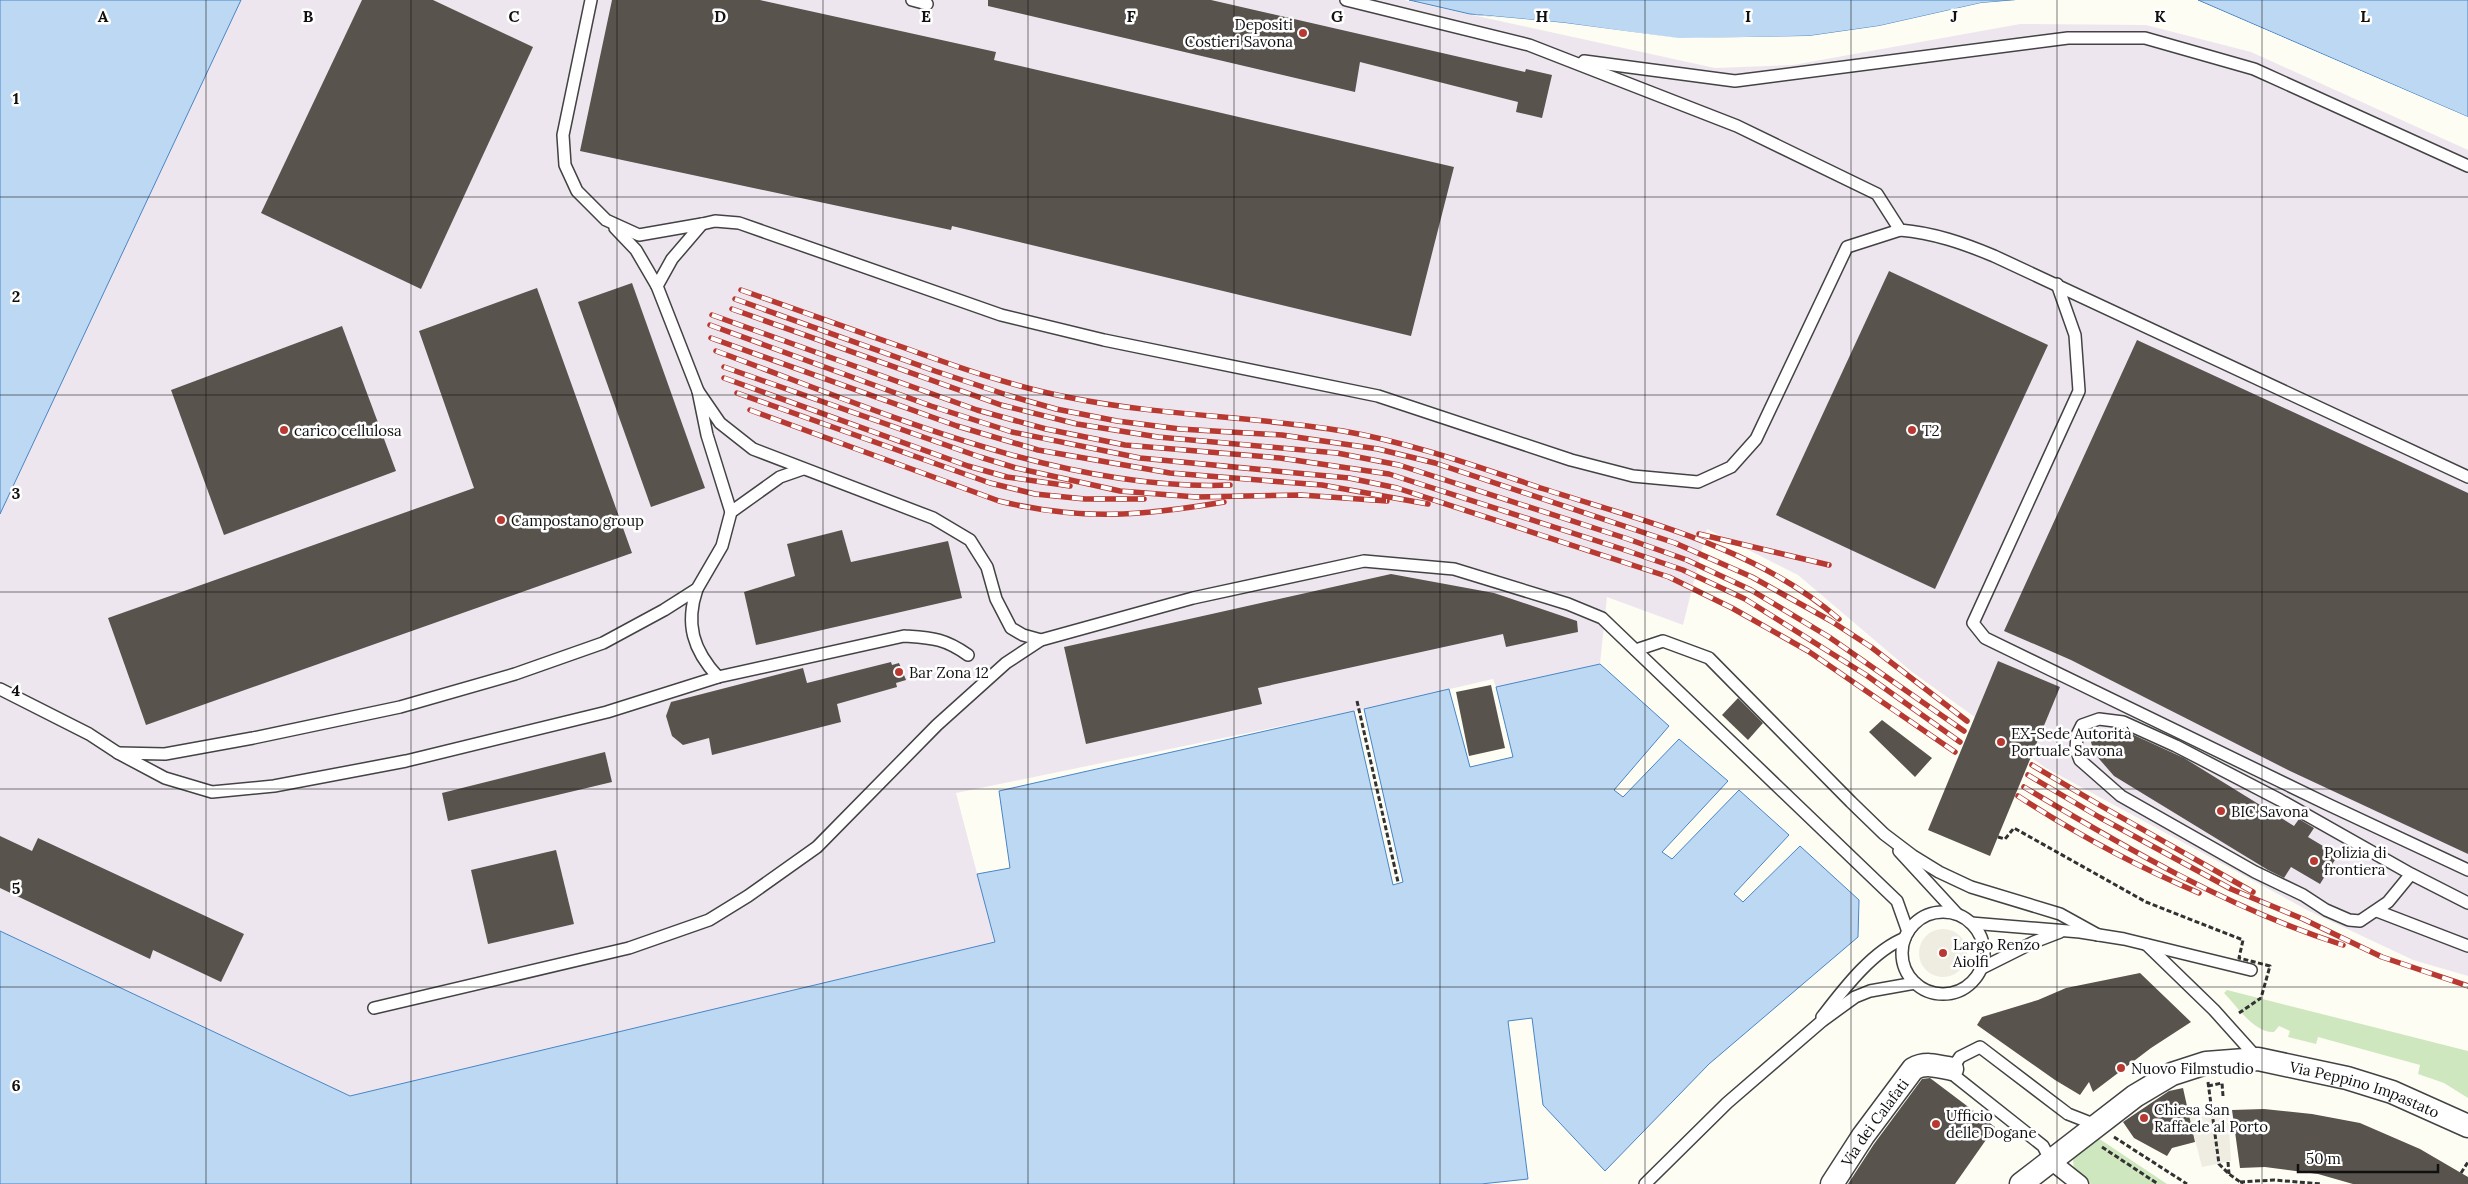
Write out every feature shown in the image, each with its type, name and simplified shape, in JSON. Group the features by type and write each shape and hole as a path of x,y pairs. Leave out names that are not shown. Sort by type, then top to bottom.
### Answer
{"street":[{"name":"Via Peppino Impastato","path":"2022,1184 2135,1096 2187,1068 2206,1063 2258,1059 2347,1078 2392,1092 2468,1126"},
{"name":"Via dei Calafati","path":"1832,1184 1863,1136 1913,1069 1918,1066 1932,1065 1952,1069"},
{"path":"2051,1161 2080,1184"}],"lane":[{"path":"591,0 563,135 565,165 577,191 636,250 657,286 698,391 707,435 731,512 722,546 697,589 690,608 693,638 704,663 718,677"},
{"path":"912,0 926,4"},
{"path":"1346,0 1529,45 1737,126 1877,194 1900,230"},
{"path":"1565,59 1735,81 2068,38 2145,38 2254,69 2468,166"},
{"path":"606,220 639,235 714,221 739,223 1001,315 1104,340 1378,396 1571,460 1633,476 1698,482 1731,467 1756,439 1847,247 1900,230 1927,233 1954,239 2056,284 2468,477"},
{"path":"657,286 672,259 702,224"},
{"path":"2056,284 2075,335 2078,391 1974,623 1985,638 2468,870"},
{"path":"698,391 720,423 753,449 933,518 970,540 987,567 996,599 1012,628 1023,635 1041,640"},
{"path":"731,512 780,477 803,468"},
{"path":"374,1008 629,948 709,920 748,896 816,847 937,725 996,671 1041,640 1193,598 1364,561 1454,569 1568,604 1602,618 1897,901 1906,935 1903,962 1915,983 1929,992 1952,993 1966,988 1982,968 2034,942 2063,931"},
{"path":"118,753 165,754 253,738 400,707 515,674 603,643 664,610 697,589"},
{"path":"0,689 89,734 118,753 165,778 212,792 274,786 406,762 607,712 718,677 904,636 930,638 951,643 968,655"},
{"path":"1636,650 1664,642 1710,658 1884,834 1956,914"},
{"path":"2412,874 2398,893 2377,911 2360,921 2349,920 2326,910 2303,895 2255,872 2120,796 2080,760 2076,749 2077,735 2082,725 2099,719 2123,722 2220,768 2468,903"},
{"path":"1884,834 1939,872 1972,888 2060,914 2098,935"},
{"path":"2377,911 2468,946"},
{"path":"1810,1031 1841,992 1884,950 1906,935 1917,921 1929,914 1950,912 1971,923 2098,935 2251,970"},
{"path":"1971,923 1983,944 1982,968"},
{"path":"2147,945 2220,1016 2258,1059"},
{"path":"1645,1184 1727,1103 1810,1031 1856,997 1870,991 1915,983"},
{"path":"2051,1161 2043,1146 1956,1077 1952,1069 1960,1057 1980,1047 2089,1130"}],"path":[{"path":"1357,700 1398,882"},
{"path":"1998,836 2005,839 2014,828 2146,902 2243,940 2239,958 2270,966 2261,998 2238,1013"},
{"path":"2223,1096 2222,1083 2208,1086 2219,1164 2228,1174 2242,1183 2274,1180 2322,1184"},
{"path":"2089,1130 2158,1184"},
{"path":"2089,1130 2187,1184"},
{"path":"2228,1162 2228,1174"},
{"path":"2461,1173 2468,1162"}],"shaded area":[{"path":"241,0 1404,0 1715,68 1793,65 2020,24 2146,25 2251,52 2468,150 2468,976 2413,960 2309,911 2046,768 1912,672 1798,575 1707,529 1683,625 1607,597 1600,664 1496,687 1493,679 1364,709 956,793 995,942 350,1096 0,931 0,514"},
{"name":"Largo Renzo Aiolfi","path":"1938,929 1948,929 1960,936 1967,948 1967,958 1960,970 1948,977 1938,977 1930,973 1923,966 1919,958 1919,948 1923,940 1930,933"},
{"path":"2228,1109 2231,1161 2202,1167 2189,1116"}],"green space":[{"path":"2227,990 2468,1051 2468,1098 2444,1083 2418,1074 2420,1065 2318,1037 2316,1044 2288,1037 2290,1031 2279,1026 2274,1032 2260,1028 2246,1018 2224,993"},
{"path":"2098,1138 2167,1184 2091,1184 2074,1171 2073,1159"}],"water":[{"path":"0,0 241,0 0,514"},
{"path":"1409,0 2015,0 1981,3 1879,26 1809,36 1679,39 1565,23 1470,14"},
{"path":"2198,0 2468,0 2468,117"},
{"path":"1600,664 1669,726 1614,790 1623,797 1679,739 1728,781 1662,852 1672,859 1739,790 1789,835 1734,894 1743,902 1800,846 1859,900 1858,937 1709,1064 1605,1171 1543,1105 1532,1018 1508,1021 1528,1179 1481,1184 0,1184 0,931 350,1096 995,942 977,874 1010,868 999,791 1354,711 1393,885 1403,882 1364,709 1449,689 1470,767 1513,757 1496,687"}],"pier":[{"path":"2018,0 2016,2 1981,6 1879,28 1809,39 1679,41 1470,14 1565,23 1679,38 1809,36 1879,26 1981,3"},
{"path":"2196,0 2468,117 2468,120 2197,2"}],"building":[{"path":"362,0 433,0 533,47 421,289 261,213"},
{"path":"612,0 760,0 996,52 994,60 1454,167 1411,336 952,226 951,230 580,151"},
{"path":"988,0 1211,0 1525,72 1526,69 1552,75 1542,118 1516,112 1518,102 1360,62 1355,92 988,6"},
{"name":"T2","path":"1889,271 2048,345 1935,589 1776,515"},
{"path":"632,283 705,488 651,507 578,302"},
{"name":"Campostano group","path":"537,288 632,553 146,725 108,618 474,488 419,331"},
{"name":"carico cellulosa","path":"342,326 396,471 224,535 171,390"},
{"path":"2137,340 2468,493 2468,854 2290,771 2071,660 2004,631"},
{"path":"842,530 851,562 948,541 962,598 756,645 744,592 795,576 787,544"},
{"path":"1391,574 1494,593 1577,621 1578,632 1506,647 1503,634 1258,688 1262,704 1086,744 1064,647"},
{"name":"EX-Sede Autorità Portuale Savona","path":"1998,661 2060,687 1990,856 1928,830"},
{"path":"891,662 892,665 899,663 906,680 896,683 897,687 837,704 841,722 712,755 709,738 683,745 672,736 666,716 671,702 803,668 807,683"},
{"path":"1491,685 1505,748 1469,756 1456,692"},
{"path":"1738,698 1763,723 1748,740 1722,715"},
{"path":"1882,720 1932,758 1915,777 1869,732"},
{"name":"BIC Savona","path":"2098,731 2125,731 2184,758 2294,826 2299,819 2314,828 2308,837 2338,855 2320,884 2291,867 2284,878 2268,870 2114,776 2094,753 2091,742 2092,735"},
{"path":"605,752 612,782 448,821 442,793"},
{"path":"0,836 32,851 38,838 244,934 221,982 153,950 150,959 0,888"},
{"path":"556,850 574,924 488,944 471,870"},
{"path":"2140,973 2191,1022 2151,1048 2093,1092 2089,1082 2080,1095 2055,1080 1977,1025 1982,1017 2038,1000 2066,988"},
{"name":"Ufficio delle Dogane","path":"1930,1078 1995,1127 1955,1184 1848,1184 1874,1144 1922,1079"},
{"path":"2183,1088 2195,1142 2172,1148 2167,1156 2134,1138 2123,1122 2169,1091"},
{"path":"2264,1109 2312,1114 2360,1123 2420,1149 2468,1177 2468,1184 2353,1184 2318,1174 2265,1167 2240,1168 2232,1110"}],"railway":[{"path":"741,290 967,370 1050,394 1139,409 1275,422 1343,431 1445,456 1698,539 1772,573 1806,594 1839,619"},
{"path":"735,299 935,371 1056,409 1117,421 1180,429 1282,435 1378,449 1435,463 1675,543 1752,577 1831,621 1871,647 1967,721"},
{"path":"732,309 1001,405 1077,424 1158,437 1337,453 1399,465 1625,538 1687,560 1751,590 1829,637 1964,731"},
{"path":"712,315 977,410 1046,429 1125,445 1280,458 1389,474 1622,549 1683,570 1745,599 1866,675 1960,742"},
{"path":"710,325 931,406 1012,432 1140,458 1349,478 1397,488 1669,577 1732,608 1808,651 1955,752"},
{"path":"711,338 957,426 1038,450 1170,473 1322,485 1428,504"},
{"path":"716,351 904,421 1035,461 1101,475 1166,484 1230,485"},
{"path":"724,367 980,457 1016,468 1120,491 1196,497 1301,495 1387,501"},
{"path":"724,378 968,466 1007,477 1070,486"},
{"path":"737,393 990,483 1035,494 1085,499 1144,499"},
{"path":"750,410 999,501 1029,507 1057,512 1112,514 1166,511 1224,502"},
{"path":"1699,534 1829,565"},
{"path":"2032,765 2253,892"},
{"path":"2028,775 2099,817 2231,889 2303,919 2382,957 2468,986"},
{"path":"2024,787 2140,854 2219,895 2260,914 2343,945"},
{"path":"2018,796 2107,849 2199,893"}],"place":[{"name":"Depositi Costieri Savona","path":"1303,33"},
{"name":"carico cellulosa","path":"284,430"},
{"name":"T2","path":"1912,430"},
{"name":"Campostano group","path":"501,520"},
{"name":"Bar Zona 12","path":"899,672"},
{"name":"EX-Sede Autorità Portuale Savona","path":"2001,742"},
{"name":"BIC Savona","path":"2221,811"},
{"name":"Polizia di frontiera","path":"2314,861"},
{"name":"Largo Renzo Aiolfi","path":"1943,953"},
{"name":"Nuovo Filmstudio","path":"2121,1068"},
{"name":"Chiesa San Raffaele al Porto","path":"2144,1118"},
{"name":"Ufficio delle Dogane","path":"1936,1124"}]}
